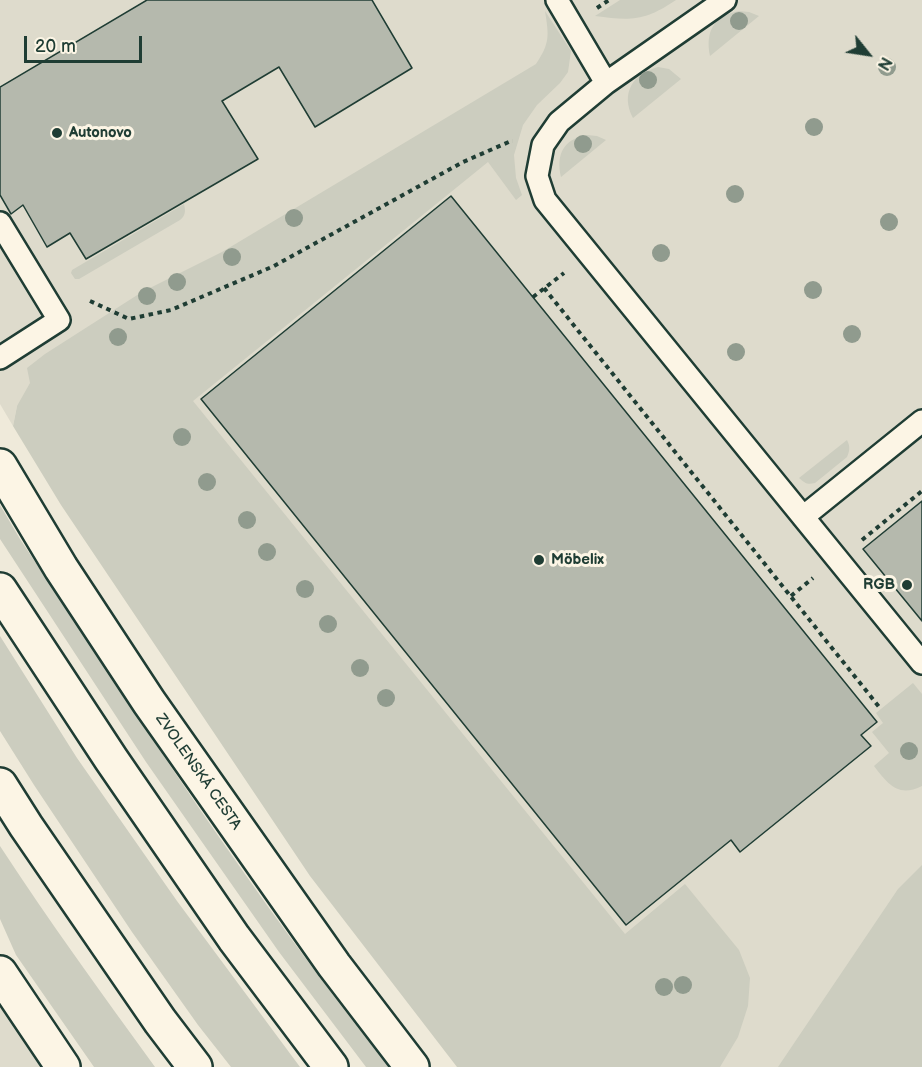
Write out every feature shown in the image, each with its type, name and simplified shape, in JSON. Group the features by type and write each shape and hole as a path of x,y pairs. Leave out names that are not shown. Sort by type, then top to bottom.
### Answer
{"main road":[{"name":"ZVOLENSKÁ CESTA","path":"0,466 61,568 149,702 334,965 412,1067"},
{"path":"0,590 111,759 228,928 331,1067"},
{"path":"0,785 160,1021 195,1067"},
{"path":"0,973 63,1067"}],"lane":[{"path":"557,0 606,83"},
{"path":"725,0 606,83 559,122 543,147 537,176 545,200 922,663"},
{"path":"0,223 59,320 0,358"},
{"path":"803,517 922,420"}],"path":[{"path":"90,301 129,319 171,310 274,266 463,162 511,141 543,147"},
{"path":"544,288 880,708"},
{"path":"862,540 922,491"},
{"path":"790,596 821,572"}],"shaded area":[{"path":"0,0 922,0 922,903 807,1067 644,1067 17,406 13,426 0,404"},
{"path":"620,0 676,0 655,12 637,18 618,19 595,16"},
{"path":"545,11 571,51 568,72 537,105 523,125 514,155 516,178 522,195 516,200 488,162 193,401 625,934 685,884 739,950 750,978 748,1006 738,1037 720,1067 457,1067 310,876 61,505 13,426 17,406 30,383 27,368 142,292 222,252 536,64 547,39"},
{"path":"739,11 759,16 710,56 709,39 713,26 723,17"},
{"path":"658,67 669,69 681,79 633,118 628,100 631,86 642,74"},
{"path":"587,135 606,140 561,177 560,162 563,149 572,140"},
{"path":"184,204 185,214 180,220 79,279 75,279 71,273 72,270"},
{"path":"847,440 849,452 847,457 815,483 806,483 799,478"},
{"path":"0,505 20,539 198,807 291,939 389,1067 366,1067 279,952 146,762 0,539"},
{"path":"0,636 77,758 177,901 300,1067 231,1067 132,932 0,731"},
{"path":"913,683 922,694 922,786 900,790 889,783 874,766 889,753 872,732 883,723 876,713"},
{"path":"0,846 155,1067 94,1067 16,955 0,919"},
{"path":"922,865 922,1067 778,1067 898,889"},
{"path":"0,968 73,1067 0,1067"}],"building":[{"path":"147,0 372,0 412,68 315,127 279,67 222,101 258,159 86,259 70,233 47,247 23,205 11,214 0,195 0,87"},
{"name":"Möbelix","path":"451,196 877,722 861,735 871,746 740,852 731,840 626,925 201,399"},
{"name":"RGB","path":"922,501 922,621 863,549"}],"place":[{"name":"Autonovo","path":"57,133"},
{"name":"Möbelix","path":"539,560"},
{"name":"RGB","path":"907,585"}]}
